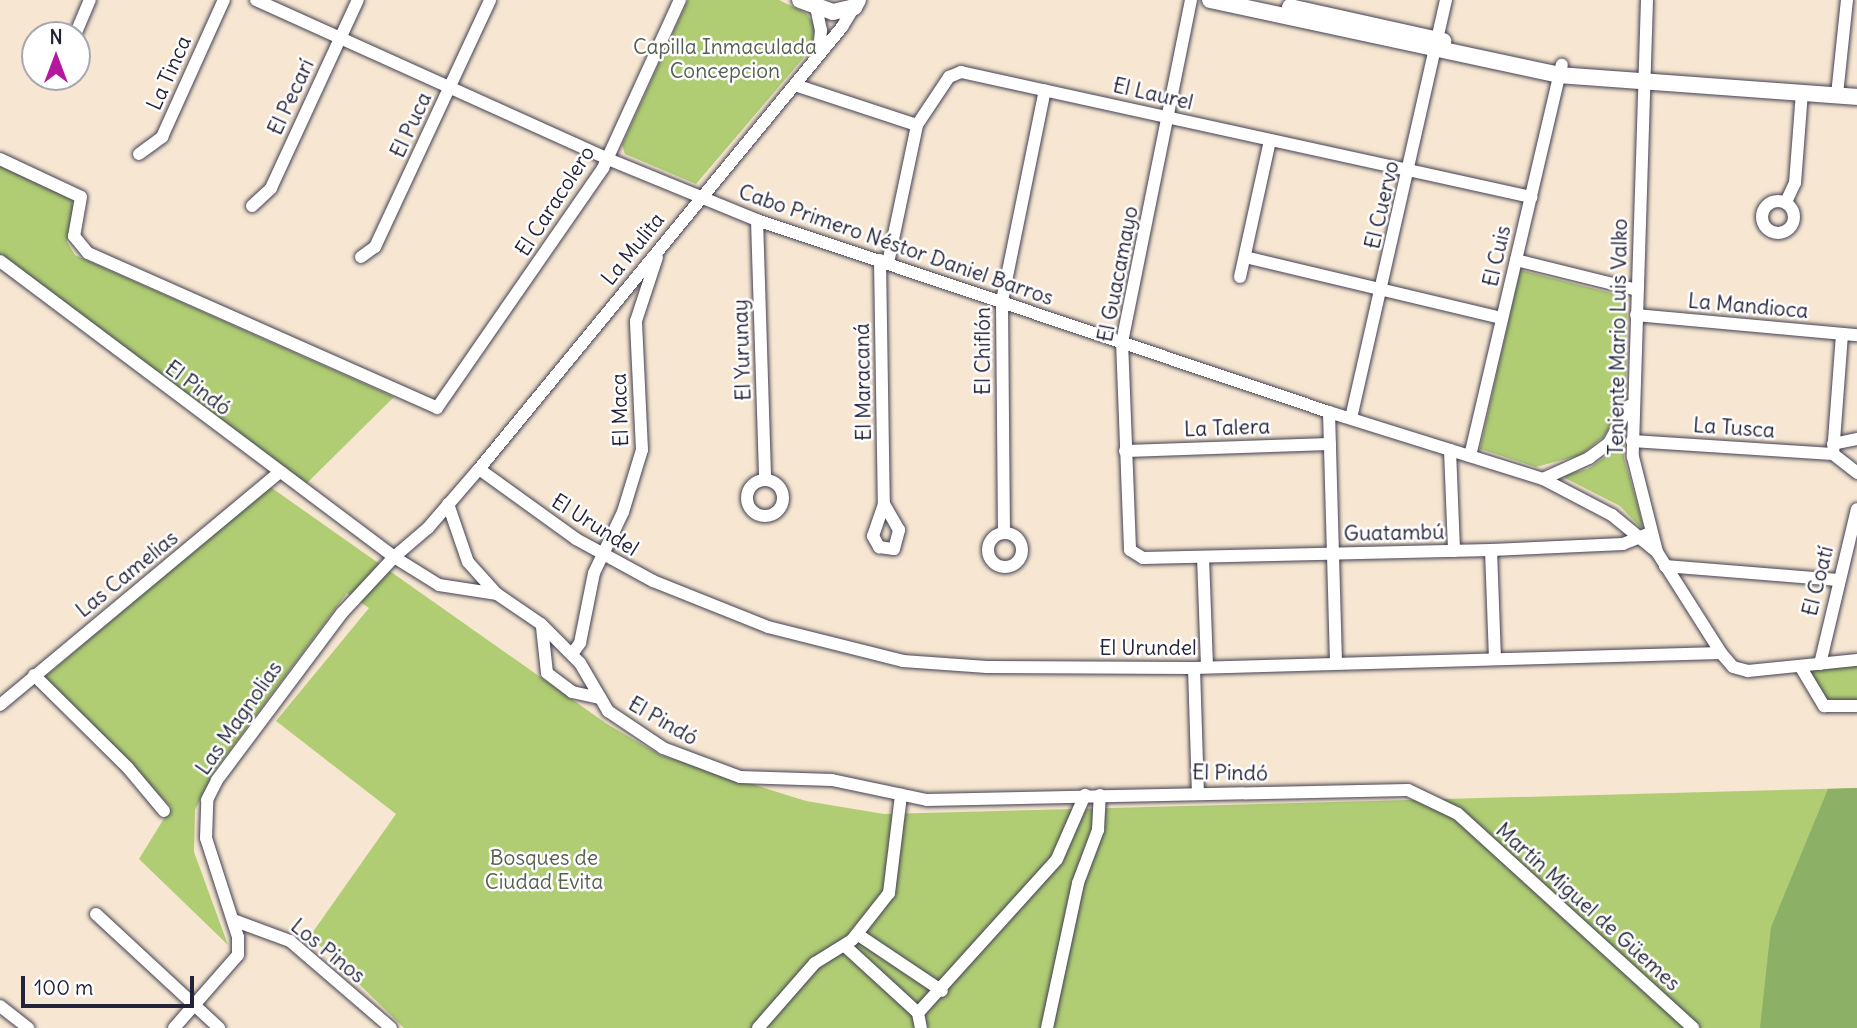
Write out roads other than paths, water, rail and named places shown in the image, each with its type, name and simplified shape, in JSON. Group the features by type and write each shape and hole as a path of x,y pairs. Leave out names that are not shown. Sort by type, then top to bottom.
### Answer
{"main road":[{"path":"1210,0 1561,70 1857,97"},
{"path":"1260,0 1317,6 1436,45"},
{"path":"808,3 833,12 856,3"}],"street":[{"path":"81,21 90,0"},
{"name":"La Tinca","path":"139,154 162,137 224,0"},
{"name":"Cabo Primero Néstor Daniel Barros","path":"256,0 608,159 757,220 1329,412 1543,479 1590,502 1646,535"},
{"name":"El Pecarí","path":"253,206 271,188 358,0"},
{"name":"El Caracolero","path":"0,159 81,197 74,236 81,248 437,408 608,159 680,0"},
{"name":"El Guacamayo","path":"1136,556 1128,542 1122,341 1191,0"},
{"name":"El Cuervo","path":"1351,418 1410,171 1446,0"},
{"name":"Teniente Mario Luis Valko","path":"1647,0 1632,399 1632,441 1636,478 1646,535 1721,653"},
{"path":"1837,95 1847,0"},
{"name":"El Puca","path":"361,257 375,247 490,1"},
{"path":"808,3 821,30 819,54"},
{"name":"La Mulita","path":"479,469 699,197 794,85 856,3"},
{"name":"El Cuis","path":"1470,456 1561,70"},
{"name":"El Laurel","path":"917,125 953,74 1045,90 1531,197"},
{"path":"794,85 917,125"},
{"name":"El Chiflón","path":"1004,533 1002,301 1045,90"},
{"path":"1786,202 1795,183 1802,92"},
{"name":"El Maracaná","path":"884,504 884,262 917,125"},
{"path":"1240,277 1270,140"},
{"name":"El Yurunay","path":"757,220 765,480"},
{"name":"El Maca","path":"572,654 580,643 594,573 605,556 642,450 636,321 641,296 665,241"},
{"path":"1245,257 1502,318"},
{"path":"1516,260 1637,290"},
{"name":"El Pindó","path":"0,261 278,473 394,556 439,585 497,594 541,624 572,654 608,711 651,741 720,773 764,780 832,780 901,795 948,800 1387,788 1425,794 1458,814"},
{"name":"La Mandioca","path":"1636,316 1857,335"},
{"path":"1842,334 1833,449 1857,473"},
{"path":"1543,479 1589,458 1609,443 1632,399"},
{"path":"1329,412 1336,663"},
{"path":"1833,449 1857,439"},
{"name":"La Tusca","path":"1632,441 1833,449"},
{"name":"La Talera","path":"1125,451 1330,444"},
{"path":"1450,450 1454,551"},
{"name":"Las Magnolias","path":"174,1028 238,954 233,920 206,838 211,791 275,697 394,556 448,504 479,469"},
{"name":"El Urundel","path":"479,469 605,556 725,612 874,656 987,667 1201,667 1721,653"},
{"name":"Las Camelias","path":"0,705 5,695 34,675 278,473"},
{"path":"448,504 468,562 497,594"},
{"name":"El Coatí","path":"1821,664 1838,580 1857,509"},
{"name":"Guatambú","path":"1136,556 1203,557 1491,550 1623,544 1646,535"},
{"path":"1491,550 1495,658"},
{"path":"1198,792 1203,557"},
{"path":"1665,566 1838,580"},
{"path":"541,624 547,673 572,692 600,698"},
{"path":"1721,653 1741,670 1857,660"},
{"path":"1800,666 1824,706 1857,706"},
{"path":"34,675 128,768 164,811"},
{"path":"758,1028 815,963 845,946 857,934 892,886 901,795"},
{"path":"918,1013 942,991 1057,859 1085,795"},
{"path":"1047,1028 1080,876 1098,830 1100,795"},
{"name":"Martín Miguel de Güemes","path":"1458,814 1693,1028"},
{"path":"96,914 219,1028"},
{"name":"Los Pinos","path":"233,920 290,942 391,1028"},
{"path":"857,934 942,991"},
{"path":"845,946 918,1013 921,1028"},
{"path":"0,1006 28,1028"}],"park label":[{"name":"Capilla Inmaculada Concepcion","path":"725,59"},
{"name":"Bosques de Ciudad Evita","path":"544,870"}]}
